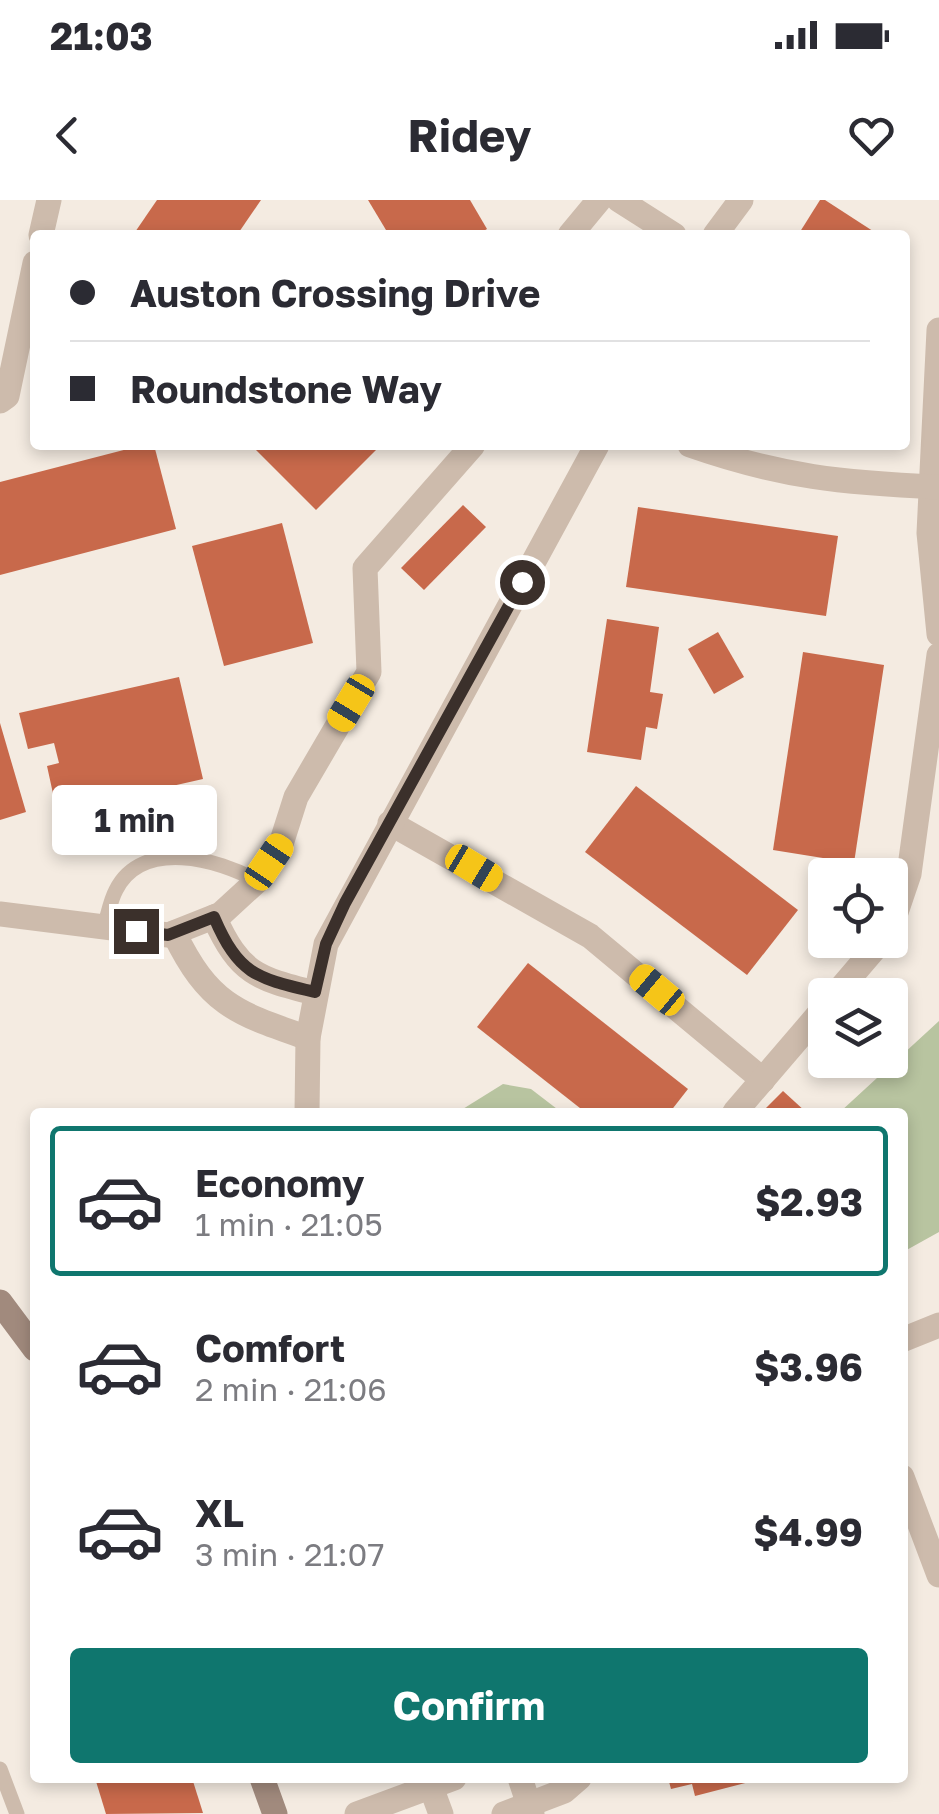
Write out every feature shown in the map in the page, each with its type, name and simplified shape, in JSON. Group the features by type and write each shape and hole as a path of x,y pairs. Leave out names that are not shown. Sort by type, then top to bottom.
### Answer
{"main road":[{"path":"0,1302 30,1342"},
{"path":"264,1783 275,1814"}],"street":[{"path":"42,230 48,200"},
{"path":"574,230 599,200"},
{"path":"618,200 666,230"},
{"path":"718,230 741,200"},
{"path":"0,401 8,396 30,288"},
{"path":"939,330 930,533 939,634"},
{"path":"0,914 174,933 214,917 257,881 282,844 296,796 369,672 364,568 470,450"},
{"path":"307,1108 308,1038 326,944 594,450"},
{"path":"707,450 796,477 872,486 935,487"},
{"path":"908,877 939,669"},
{"path":"390,823 590,936 763,1080"},
{"path":"214,917 239,964 268,981 315,992"},
{"path":"174,933 199,978 238,1014 308,1038"},
{"path":"850,978 867,958"},
{"path":"739,1108 808,1027"},
{"path":"908,1338 939,1325"},
{"path":"908,1493 939,1575"},
{"path":"357,1814 439,1783"},
{"path":"441,1814 442,1783"},
{"path":"522,1783 531,1809"},
{"path":"504,1814 531,1809 573,1783"}],"lane":[{"path":"104,927 116,888 132,870 167,859 198,857 229,865 257,881"},
{"path":"0,1769 17,1814"}],"green space":[{"path":"939,1021 939,1232 908,1249 908,1108 844,1108 877,1078 908,1078 908,1049"},
{"path":"503,1084 531,1089 556,1108 464,1108"}],"building":[{"path":"157,200 261,200 240,230 136,230"},
{"path":"368,200 470,200 487,229 485,230 386,230"},
{"path":"820,200 825,200 871,230 801,230"},
{"path":"124,450 155,450 176,529 0,575 0,482"},
{"path":"256,450 376,450 316,510"},
{"path":"463,505 486,527 424,590 401,568"},
{"path":"638,507 838,536 826,616 626,587"},
{"path":"282,523 313,643 224,666 192,546"},
{"path":"607,619 659,627 650,692 663,694 657,729 646,727 641,760 587,752"},
{"path":"718,632 744,677 714,694 688,649"},
{"path":"803,652 884,665 855,858 823,858 773,850"},
{"path":"179,677 203,779 57,812 47,766 59,763 54,743 28,749 19,713"},
{"path":"0,723 26,812 0,820"},
{"path":"636,786 798,910 747,975 585,852"},
{"path":"528,963 688,1089 673,1108 580,1108 477,1027"},
{"path":"783,1091 802,1108 766,1108"},
{"path":"97,1783 194,1783 203,1813 106,1814"},
{"path":"669,1783 745,1783 695,1796 692,1784 671,1789"}],"route":[{"path":"136,931 168,935 214,917 239,964 268,981 315,992 326,944 345,903 522,582"}]}
